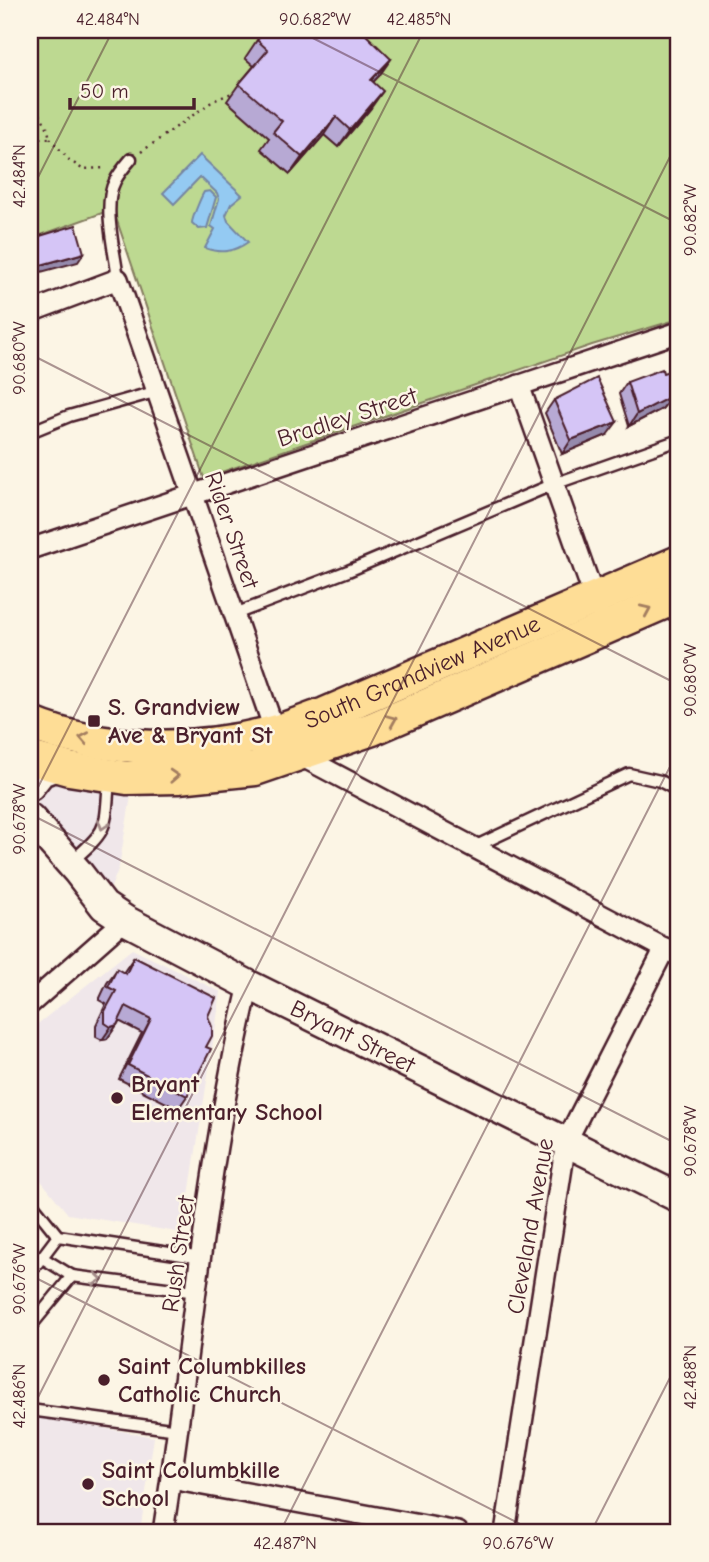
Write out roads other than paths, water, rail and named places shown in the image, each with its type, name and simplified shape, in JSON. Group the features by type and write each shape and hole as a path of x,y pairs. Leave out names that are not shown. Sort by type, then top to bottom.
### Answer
{"main road":[{"name":"South Grandview Avenue","path":"30,723 82,738 158,746 199,745 275,732 325,714 679,562"},
{"name":"South Grandview Avenue","path":"44,762 127,778 255,769 372,729 679,596"},
{"path":"30,786 44,762"},
{"path":"30,800 50,839"},
{"path":"30,818 50,839"},
{"name":"Bryant Street","path":"50,839 104,905 125,920 249,985 679,1198"}],"street":[{"path":"30,312 118,279"},
{"name":"Rider Street","path":"118,279 275,732 299,755 672,952"},
{"name":"Bradley Street","path":"30,549 679,332"},
{"path":"519,385 605,629"},
{"path":"30,1004 125,920"},
{"name":"Cleveland Avenue","path":"505,1532 566,1142 672,952"},
{"name":"Rush Street","path":"163,1532 202,1258 238,1030 249,985"},
{"path":"171,1479 458,1532"}],"lane":[{"path":"118,279 109,207 110,195 114,182 131,159"},
{"path":"30,432 69,416 158,391"},
{"path":"235,614 348,571 554,484 679,440"},
{"path":"474,847 629,774 660,781 679,791"},
{"path":"70,863 101,835 105,825 110,775"},
{"path":"30,1200 58,1236 202,1258"},
{"path":"30,1273 58,1236"},
{"path":"41,1257 72,1276 197,1292"},
{"path":"30,1327 72,1276"},
{"path":"30,1410 178,1430"}],"water":[{"path":"200,155 242,195 231,204 226,215 228,221 248,242 238,248 216,251 205,248 215,229 211,226 219,199 217,193 200,177 174,204 163,193"},
{"path":"210,191 216,197 207,228 199,229 192,223 193,217 204,192"}],"place":[{"name":"S. Grandview Ave & Bryant St","path":"94,721"},
{"name":"Bryant Elementary School","path":"117,1098"},
{"name":"Saint Columbkilles Catholic Church","path":"104,1380"},
{"name":"Saint Columbkille School","path":"88,1484"}]}
